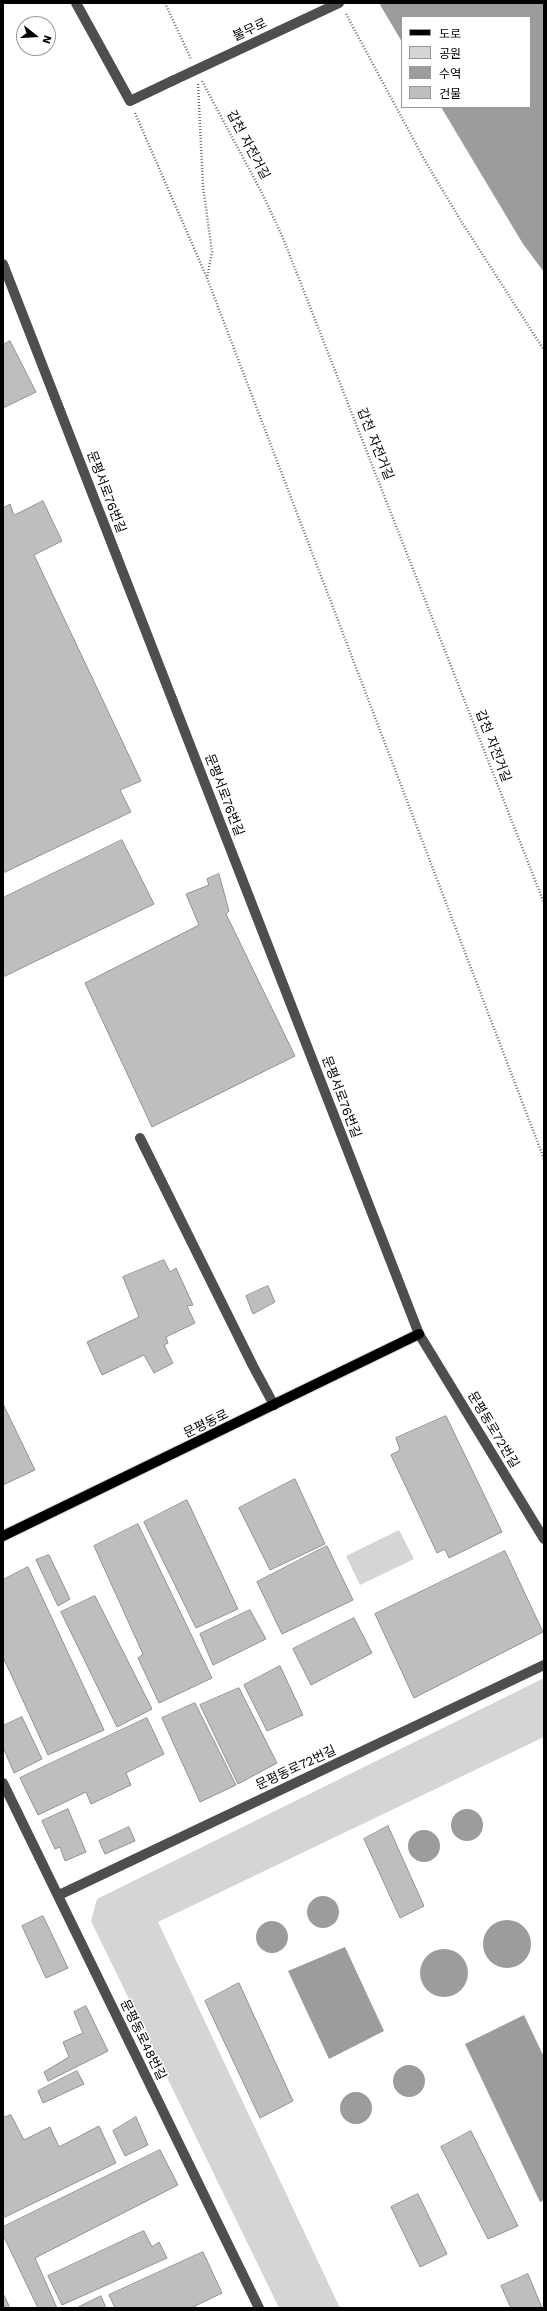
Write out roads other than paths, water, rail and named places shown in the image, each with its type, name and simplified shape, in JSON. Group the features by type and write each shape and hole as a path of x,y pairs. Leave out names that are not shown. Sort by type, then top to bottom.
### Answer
{"main road":[{"name":"문평동로","path":"3,1536 419,1334"}],"street":[{"name":"불무로","path":"76,3 130,101 341,6"},
{"name":"문평서로76번길","path":"3,264 419,1334"},
{"path":"140,1138 253,1366 274,1405"},
{"name":"문평동로72번길","path":"419,1334 544,1539"},
{"name":"문평동로72번길","path":"59,1895 544,1665"},
{"name":"문평동로48번길","path":"3,1783 59,1895 259,2308"}],"water":[{"path":"379,3 544,3 544,272 523,244 442,108 531,108 531,16 401,16 401,40"},
{"path":"464,1809 470,1809 480,1816 483,1825 482,1831 476,1838 470,1841 464,1841 454,1834 451,1828 451,1822 458,1812"},
{"path":"421,1830 427,1830 437,1837 440,1846 439,1852 433,1859 427,1862 421,1862 411,1855 408,1849 408,1843 415,1833"},
{"path":"320,1896 326,1896 335,1900 339,1912 335,1924 326,1928 320,1928 311,1924 307,1915 307,1909 311,1900"},
{"path":"502,1920 512,1920 521,1924 527,1930 530,1935 530,1953 521,1964 512,1968 502,1968 493,1964 487,1958 483,1949 483,1939 487,1930 493,1924"},
{"path":"269,1921 275,1921 284,1925 288,1937 284,1949 275,1953 269,1953 260,1949 256,1940 256,1934 260,1925"},
{"path":"345,1947 384,2031 329,2059 288,1971"},
{"path":"439,1949 449,1949 458,1953 464,1959 467,1964 467,1982 458,1993 449,1997 439,1997 430,1993 424,1987 420,1978 420,1968 424,1959 430,1953"},
{"path":"524,2015 544,2057 544,2200 540,2202 465,2044"},
{"path":"406,2065 412,2065 422,2072 425,2081 424,2087 418,2094 412,2097 406,2097 396,2090 393,2084 393,2078 400,2068"},
{"path":"353,2092 359,2092 369,2099 372,2108 371,2114 365,2121 359,2124 353,2124 343,2117 340,2111 340,2105 347,2095"}]}
